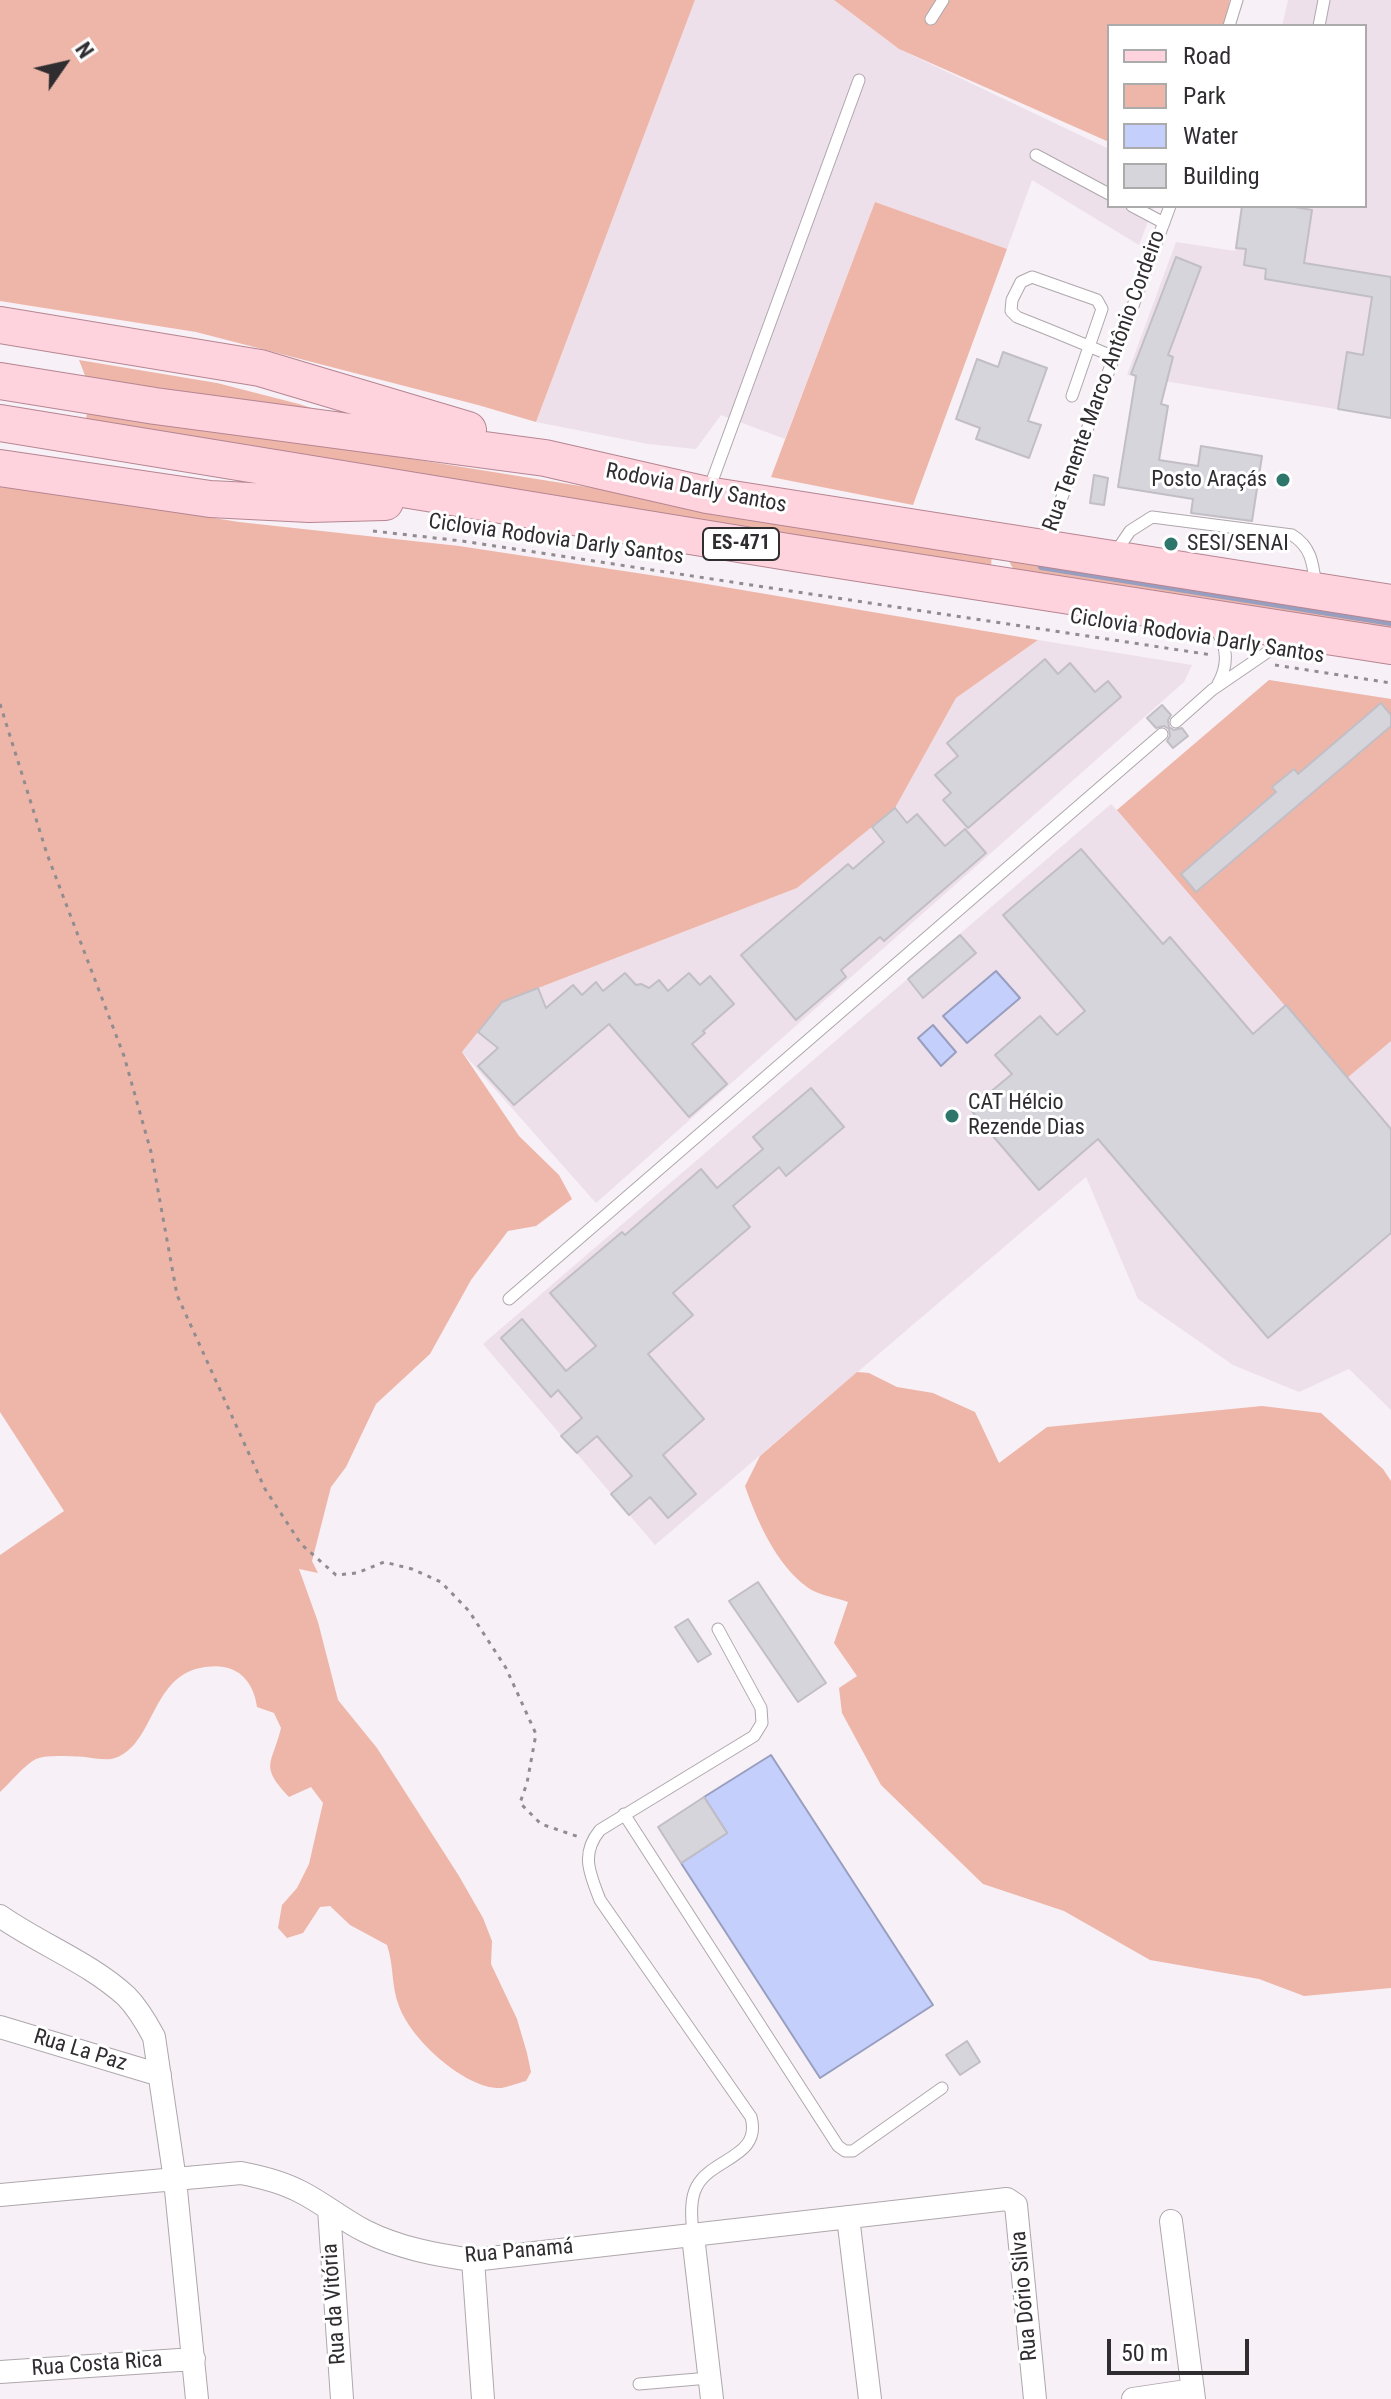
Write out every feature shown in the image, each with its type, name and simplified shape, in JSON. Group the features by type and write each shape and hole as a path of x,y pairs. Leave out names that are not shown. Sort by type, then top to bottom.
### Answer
{"main road":[{"path":"0,325 260,368 457,425 545,458"},
{"name":"Rodovia Darly Santos","path":"0,381 155,406 545,458 1002,562 1195,615 1391,646"},
{"name":"Rodovia Darly Santos","path":"0,423 459,498 1002,562 1044,547 1391,603"},
{"path":"0,468 155,492 265,503 459,498"}],"street":[{"path":"0,1916 125,1996 143,2017 154,2037 175,2180 197,2399"},
{"name":"Rua La Paz","path":"0,2027 160,2075"},
{"name":"Rua Panamá","path":"0,2195 241,2173 290,2187 385,2240 429,2253 473,2260 1007,2199"},
{"name":"Rua Dório Silva","path":"1007,2199 1016,2205 1035,2399"},
{"name":"Rua da Vitória","path":"329,2209 342,2399"},
{"path":"848,2217 870,2399"},
{"path":"1133,2399 1193,2395 1171,2221"},
{"path":"693,2236 710,2388"},
{"path":"473,2260 483,2399"},
{"name":"Rua Costa Rica","path":"0,2372 194,2359"}],"lane":[{"path":"931,19 943,0"},
{"path":"1230,24 1237,0"},
{"path":"1319,24 1324,0"},
{"path":"707,495 859,80"},
{"path":"1036,155 1107,193"},
{"path":"1141,208 1167,214"},
{"name":"Rua Tenente Marco Antônio Cordeiro","path":"1044,547 1167,214"},
{"path":"1072,396 1090,347 1102,309 1097,300 1032,277 1021,282 1012,300 1011,311 1017,317 1090,347 1114,357"},
{"path":"1112,558 1130,531 1152,517 1292,535 1303,541 1312,559 1317,591"},
{"path":"1195,615 1218,632 1225,657 1223,672 1212,690"},
{"path":"1176,722 1212,690 1298,631"},
{"path":"509,1299 1162,734"},
{"path":"693,2236 694,2189 703,2177 744,2149 753,2135 754,2126 686,2021 600,1900 590,1875 588,1857 591,1841 600,1830 754,1736 762,1723 761,1708 718,1629"},
{"path":"624,1814 838,2146 845,2151 853,2151 942,2088"},
{"path":"639,2384 710,2388"}],"path":[{"name":"Ciclovia Rodovia Darly Santos","path":"367,531 462,541 1225,657"},
{"name":"Ciclovia Rodovia Darly Santos","path":"1254,661 1391,683"},
{"path":"0,704 52,867 124,1056 151,1152 177,1295 265,1489 301,1544 336,1575 357,1573 384,1562 412,1569 441,1582 469,1611 506,1668 536,1734 520,1803 541,1824 591,1841"}],"shaded area":[{"path":"695,0 834,0 899,49 1107,148 1107,208 1153,208 1139,245 1032,180 1007,249 875,202 785,439 721,415 696,449 648,444 536,422"},
{"path":"1288,0 1391,0 1391,418 1127,375 1176,242 1235,251 1242,208 1367,208 1367,24 1282,24"},
{"path":"1038,640 1192,665 1184,682 596,1203 462,1052 502,1002 797,888 895,808 956,698"},
{"name":"CAT Hélcio Rezende Dias","path":"1269,680 1391,699 1391,1410 1349,1369 1299,1392 1233,1365 1138,1299 1086,1177 655,1545 483,1344 1111,804 1117,810"}],"green space":[{"path":"0,0 695,0 536,422 196,332 0,301"},
{"path":"834,0 1230,0 1224,24 1107,24 1107,141 899,49"},
{"path":"875,202 1007,249 913,505 771,477"},
{"path":"79,360 217,383 348,420 86,378"},
{"path":"88,407 992,552 991,568 85,425"},
{"path":"0,487 28,488 239,522 459,546 1038,640 956,698 895,808 797,888 502,1002 462,1052 519,1136 559,1175 572,1199 536,1226 508,1231 471,1280 430,1354 376,1404 346,1467 331,1487 312,1561 318,1573 299,1569 318,1622 338,1700 377,1748 483,1918 492,1941 491,1964 517,2019 527,2053 531,2072 526,2081 500,2088 482,2085 438,2058 414,2032 399,2006 387,1945 350,1925 330,1906 320,1907 303,1933 287,1938 278,1928 282,1905 297,1888 309,1864 323,1803 311,1787 289,1797 274,1778 270,1764 281,1728 274,1713 257,1707 249,1684 237,1672 212,1666 184,1674 162,1697 138,1740 128,1751 115,1758 104,1759 41,1757 22,1770 0,1792 0,1555 64,1511 0,1412"},
{"path":"1012,554 1391,615 1391,631 1014,570 1010,563"},
{"path":"1269,680 1391,699 1391,1041 1347,1078 1117,810"},
{"path":"857,1372 869,1373 897,1387 933,1393 975,1412 999,1463 1047,1427 1262,1406 1321,1413 1383,1469 1391,1481 1391,1988 1304,1996 1259,1979 1150,1960 1064,1911 983,1884 881,1785 842,1713 839,1688 857,1676 834,1643 848,1602 811,1590 786,1566 762,1527 745,1486 760,1456"}],"water":[{"path":"996,971 1020,998 967,1043 943,1016"},
{"path":"933,1025 956,1052 941,1066 918,1038"},
{"path":"771,1755 933,2005 820,2078 681,1863 727,1833 704,1797"}],"building":[{"path":"1242,208 1312,210 1304,263 1391,277 1391,418 1338,409 1347,352 1363,355 1372,297 1265,279 1266,269 1244,265 1246,249 1236,248"},
{"path":"1176,257 1201,267 1168,355 1173,357 1161,404 1168,406 1159,460 1198,466 1201,446 1262,456 1252,521 1191,513 1193,499 1118,487 1136,376 1131,374"},
{"path":"1003,352 1047,368 1028,421 1041,425 1029,458 976,439 980,428 956,419 977,359 998,367"},
{"path":"1094,475 1108,478 1104,505 1090,503"},
{"path":"1045,659 1058,674 1070,663 1095,692 1108,681 1121,697 968,828 943,800 951,793 935,775 958,756 947,743"},
{"path":"1381,703 1391,715 1391,726 1196,892 1181,874 1276,792 1272,787 1294,769 1298,774"},
{"path":"1162,705 1171,715 1169,727 1174,730 1182,728 1188,736 1173,748 1167,741 1169,729 1164,726 1156,728 1147,718"},
{"path":"895,808 907,823 917,814 945,846 965,829 986,853 884,941 880,937 841,970 846,977 796,1020 741,955 848,864 853,869 884,842 872,827"},
{"path":"1081,849 1163,944 1170,937 1253,1034 1286,1005 1391,1129 1391,1233 1268,1338 1098,1139 1039,1190 970,1109 1012,1074 995,1055 1040,1016 1057,1035 1085,1011 1003,915"},
{"path":"960,935 976,953 923,998 908,979"},
{"path":"625,973 636,985 649,988 659,980 668,991 689,973 700,985 710,976 734,1004 692,1044 727,1084 689,1117 609,1024 514,1105 478,1066 498,1048 478,1032 502,1002 538,988 546,1008 573,985 582,995 596,982 603,991"},
{"path":"811,1088 844,1127 786,1176 779,1167 733,1206 750,1227 673,1293 693,1315 648,1354 704,1419 663,1455 696,1494 668,1518 650,1497 629,1515 611,1494 632,1476 597,1436 577,1453 561,1436 582,1418 558,1390 551,1397 501,1338 522,1319 566,1371 596,1346 550,1293 622,1232 625,1235 701,1169 717,1188 763,1149 753,1137"},
{"path":"758,1582 826,1683 798,1702 729,1601"},
{"path":"688,1619 711,1654 698,1662 675,1627"},
{"path":"704,1797 727,1833 681,1863 658,1827"},
{"path":"967,2041 980,2062 960,2075 946,2055"}],"waterway":[{"path":"1041,567 1391,623"}],"place":[{"name":"Posto Araçás","path":"1283,480"},
{"name":"SESI/SENAI","path":"1171,544"},
{"name":"CAT Hélcio Rezende Dias","path":"952,1116"}]}
